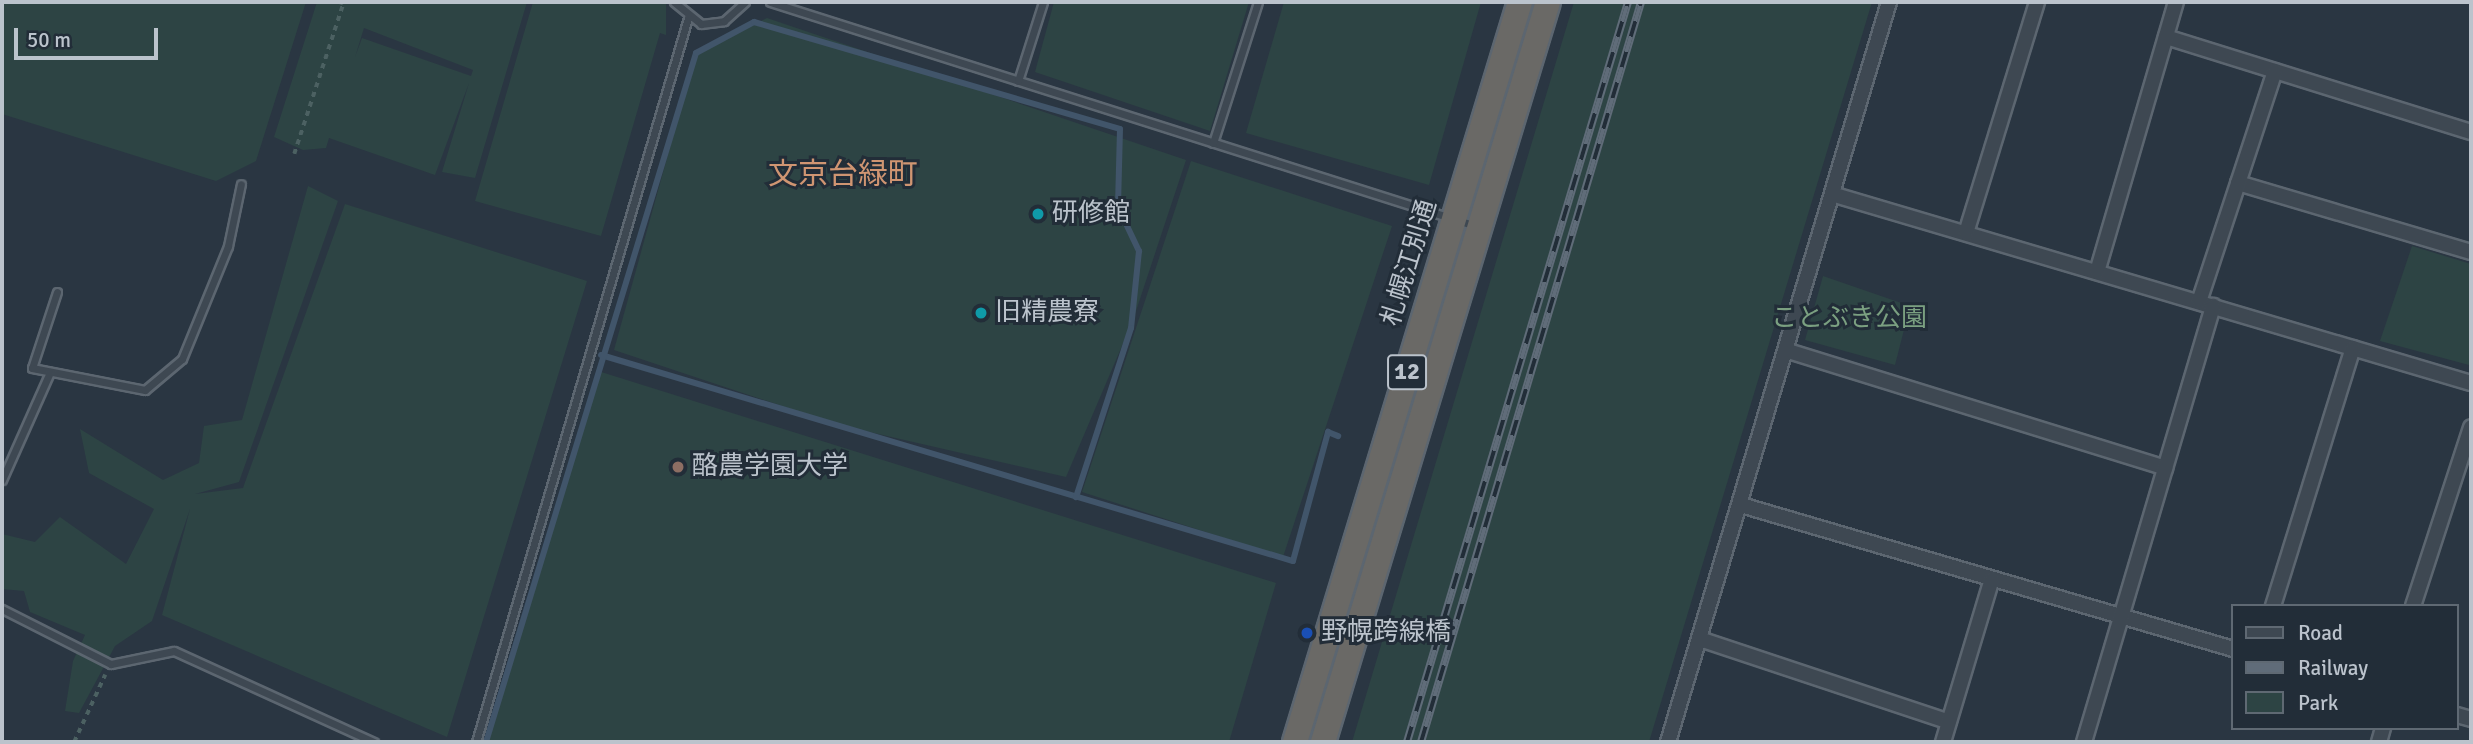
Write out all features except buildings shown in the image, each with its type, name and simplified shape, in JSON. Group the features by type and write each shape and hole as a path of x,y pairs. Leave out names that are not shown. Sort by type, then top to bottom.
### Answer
{"highway":[{"name":"札幌江別通","path":"1294,742 1520,2"},
{"name":"12","path":"1323,742 1548,2"}],"street":[{"path":"1668,742 1835,195 1888,2"},
{"path":"1966,233 2037,2"},
{"path":"2097,272 2176,2"},
{"path":"2166,37 2471,132"},
{"path":"2084,742 2165,468 2238,183 2275,71"},
{"path":"2238,183 2471,253"},
{"path":"1835,195 2471,383"},
{"path":"2274,604 2353,348"},
{"path":"1788,351 2165,468"},
{"path":"2414,604 2471,427"},
{"path":"1741,505 2232,649"},
{"path":"1943,742 1992,579"},
{"path":"1700,639 1949,722"}],"lane":[{"path":"674,2 688,18 701,24 724,21 745,2"},
{"path":"770,2 1480,227"},
{"path":"1018,81 1043,2"},
{"path":"1213,143 1258,2"},
{"path":"476,742 688,18"},
{"path":"57,292 32,368 145,390 182,359 228,246 241,184"},
{"path":"2,480 50,372"},
{"path":"2,609 111,664 174,651 374,742"}],"path":[{"path":"294,155 343,4 338,2"},
{"path":"74,742 111,664"}],"green space":[{"path":"2,2 306,2 256,161 216,181 2,114"},
{"path":"317,2 527,2 475,178 442,172 469,83 435,175 329,138 326,148 303,150 274,137","holes":["364,28 473,70 471,76 362,38 355,57"]},
{"path":"533,2 666,2 666,35 660,33 601,236 475,201"},
{"path":"1054,2 1249,2 1210,131 1035,72"},
{"path":"1284,2 1481,2 1429,185 1246,133"},
{"path":"1574,2 1872,2 1649,742 1352,742"},
{"path":"767,18 1186,160 1133,320 1066,477 839,425 614,350 696,53"},
{"path":"1191,161 1392,226 1283,557 1082,492"},
{"path":"308,186 338,201 239,482 195,494 243,488 345,204 587,281 447,737 162,615 190,509 152,621 115,646 79,713 65,711 73,661 85,635 30,612 24,591 2,589 2,534 35,542 60,517 126,564 154,509 89,473 80,429 163,480 199,463 204,426 242,420"},
{"path":"2412,246 2471,264 2469,365 2380,341"},
{"name":"ことぶき公園","path":"1823,276 1910,306 1895,365 1805,340"},
{"path":"598,371 1276,583 1229,742 488,742"}],"waterway":[{"path":"486,742 696,53 754,22 1120,129 1118,207 1139,251 1131,328 1076,497"},
{"path":"601,355 1293,561 1328,432 1338,436"}],"railway":[{"path":"1407,742 1628,2"},
{"path":"1421,742 1641,2"}],"place":[{"name":"研修館","path":"1038,214"},
{"name":"旧精農寮","path":"981,313"},
{"name":"酪農学園大学","path":"678,467"},
{"name":"野幌跨線橋","path":"1307,633"}],"district":[{"name":"文京台緑町","path":"843,175"}]}
